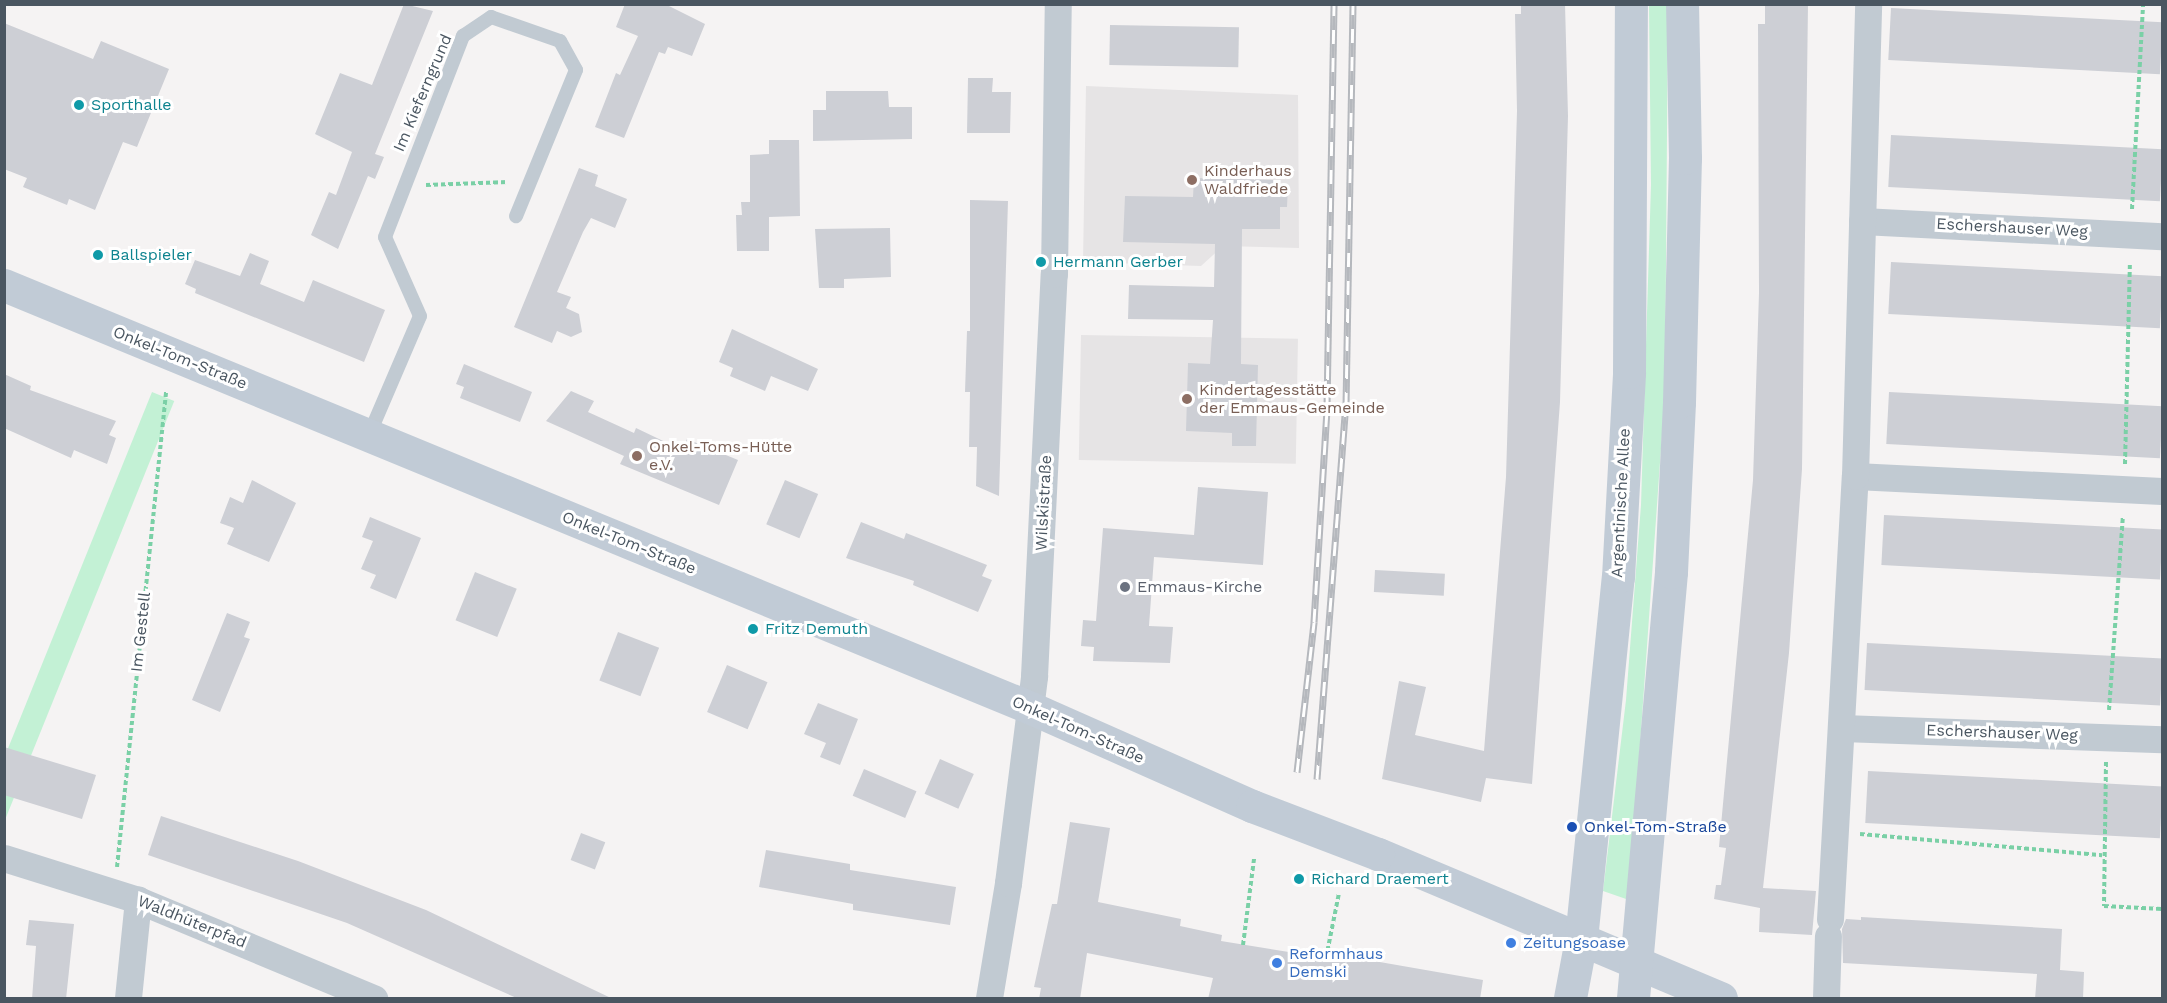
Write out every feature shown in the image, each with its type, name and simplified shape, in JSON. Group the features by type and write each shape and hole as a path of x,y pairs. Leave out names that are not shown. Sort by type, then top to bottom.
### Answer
{"main road":[{"name":"Argentinische Allee","path":"1570,999 1581,939 1618,577 1629,372 1631,4"},
{"path":"1633,999 1671,572 1686,158 1682,4"},
{"name":"Onkel-Tom-Straße","path":"4,285 1031,708 1252,806 1378,854 1581,939"},
{"path":"1581,939 1721,999"}],"street":[{"name":"Wilskistraße","path":"989,999 1031,708 1054,274 1058,4"},
{"path":"1826,999 1855,476 1868,4"},
{"name":"Eschershauser Weg","path":"1862,221 2163,236"},
{"path":"1855,476 2163,491"},
{"name":"Eschershauser Weg","path":"1842,728 2163,739"},
{"name":"Waldhüterpfad","path":"4,858 138,900 374,999"},
{"path":"128,999 138,900"}],"lane":[{"name":"Im Kieferngrund","path":"369,436 420,316 385,237 402,187 463,36 491,17 560,41 576,70 516,216"}],"path":[{"path":"402,187 445,183 481,185 533,179"},
{"name":"Im Gestell","path":"117,873 166,391"},
{"path":"1836,832 2102,855"},
{"path":"1242,945 1254,859"},
{"path":"1326,958 1339,893"}],"shaded area":[{"name":"Kinderhaus Waldfriede","path":"1086,86 1298,95 1299,248 1223,246 1201,266 1083,262"},
{"name":"Kindertagesstätte der Emmaus-Gemeinde","path":"1081,335 1298,339 1296,464 1079,460"}],"green space":[{"path":"1649,5 1668,5 1665,392 1629,900 1603,891 1626,700 1641,505 1651,185"},
{"path":"152,392 174,401 4,822 4,758"}],"building":[{"path":"404,4 433,11 375,154 384,157 375,179 368,176 338,249 311,235 329,192 336,195 352,152 315,134 340,73 372,85"},
{"path":"625,4 665,4 705,24 692,56 668,47 665,54 659,52 624,138 595,127 616,73 620,75 638,36 616,27"},
{"path":"1521,4 1565,4 1568,116 1560,402 1532,784 1486,778 1481,802 1382,779 1399,681 1426,687 1415,735 1484,751 1506,477 1517,111 1515,14 1521,14"},
{"path":"1765,4 1808,4 1802,469 1789,653 1763,888 1816,891 1812,935 1759,932 1760,908 1714,899 1716,885 1721,885 1726,848 1719,847 1753,480 1759,293 1758,24 1765,24"},
{"path":"1891,8 2162,22 2160,74 1888,60"},
{"name":"Sporthalle","path":"4,23 93,59 101,41 169,69 137,147 123,142 95,210 69,199 67,205 23,187 27,178 4,169"},
{"path":"1110,25 1239,27 1238,67 1109,65"},
{"path":"968,78 993,78 992,92 1011,92 1010,133 967,133"},
{"path":"826,91 888,91 889,107 912,107 912,139 813,141 813,110 826,110"},
{"path":"1891,135 2162,149 2160,201 1888,187"},
{"path":"769,140 799,140 800,216 769,217 769,251 737,251 736,215 742,215 741,202 750,202 750,155 769,154"},
{"path":"579,168 598,175 595,186 627,199 615,228 591,218 583,232 557,292 571,297 566,308 579,314 582,332 571,337 557,331 552,343 514,327"},
{"path":"1194,178 1274,180 1274,185 1288,185 1287,207 1280,207 1280,229 1242,229 1241,364 1258,365 1256,446 1232,446 1232,433 1186,431 1188,363 1210,364 1213,320 1128,319 1129,285 1214,287 1215,244 1123,242 1125,196 1193,197"},
{"path":"970,200 1008,201 999,496 976,486 977,447 969,447 970,392 965,392 967,331 970,331"},
{"path":"890,228 891,277 844,279 844,288 819,288 815,229"},
{"path":"250,253 269,261 260,284 304,302 313,280 385,310 364,362 195,293 196,289 185,284 195,260 240,276"},
{"path":"1891,262 2162,276 2160,328 1888,314"},
{"path":"732,329 818,369 808,391 771,376 765,391 730,376 733,368 719,362"},
{"path":"464,364 532,392 520,422 460,398 464,387 456,384"},
{"path":"4,374 31,386 30,390 116,421 109,435 116,438 107,464 74,450 71,458 4,428"},
{"path":"571,391 594,401 588,412 634,433 636,428 682,450 687,439 738,460 719,505 620,464 624,456 546,421"},
{"path":"1889,392 2162,406 2160,458 1886,444"},
{"path":"252,480 296,503 269,562 227,544 234,528 220,523 230,497 243,503"},
{"path":"785,480 818,494 799,538 766,524"},
{"name":"Emmaus-Kirche","path":"1198,487 1268,492 1263,565 1154,557 1149,626 1173,627 1170,663 1093,661 1094,647 1081,646 1083,620 1096,621 1103,528 1194,535"},
{"path":"1884,515 2162,530 2160,580 1881,565"},
{"path":"370,517 421,538 396,599 370,588 376,575 361,569 373,541 362,537"},
{"path":"861,522 904,539 906,533 987,565 982,576 992,580 978,612 913,585 914,581 846,558"},
{"path":"1375,570 1445,574 1444,596 1374,592"},
{"path":"475,572 517,589 497,637 456,620"},
{"path":"227,613 250,622 244,637 250,639 220,712 192,700"},
{"path":"618,632 659,648 640,696 599,681"},
{"path":"1867,643 2162,658 2160,705 1865,690"},
{"path":"727,665 768,682 748,729 707,712"},
{"path":"818,703 858,719 840,765 820,757 826,743 804,734"},
{"path":"4,747 96,775 82,819 4,795"},
{"path":"940,759 974,774 958,809 925,794"},
{"path":"864,769 916,791 905,818 853,796"},
{"path":"1868,771 2162,786 2160,838 1865,823"},
{"path":"161,816 298,861 426,910 613,999 519,999 347,923 148,855"},
{"path":"1070,822 1110,828 1098,902 1181,919 1180,926 1222,935 1221,941 1351,962 1351,957 1483,980 1480,999 1208,999 1213,978 1087,953 1080,999 1039,999 1041,988 1034,987 1052,904 1057,904"},
{"path":"581,833 605,842 595,869 571,860"},
{"path":"766,850 850,864 850,870 956,887 950,925 853,910 853,904 759,887"},
{"path":"1861,917 2062,929 2060,970 2084,972 2083,999 2035,999 2037,974 1843,963 1842,929 1846,919 1861,920"},
{"path":"29,920 74,924 66,999 32,999 36,946 26,945"}],"railway":[{"path":"1297,772 1314,622 1327,407 1334,4"},
{"path":"1317,779 1346,406 1353,4"}],"place":[{"name":"Sporthalle","path":"79,105"},
{"name":"Kinderhaus Waldfriede","path":"1192,180"},
{"name":"Ballspieler","path":"98,255"},
{"name":"Hermann Gerber","path":"1041,262"},
{"name":"Kindertagesstätte der Emmaus-Gemeinde","path":"1187,399"},
{"name":"Onkel-Toms-Hütte e.V.","path":"637,456"},
{"name":"Emmaus-Kirche","path":"1125,587"},
{"name":"Fritz Demuth","path":"753,629"},
{"name":"Onkel-Tom-Straße","path":"1572,827"},
{"name":"Richard Draemert","path":"1299,879"},
{"name":"Zeitungsoase","path":"1511,943"},
{"name":"Reformhaus Demski","path":"1277,963"}]}
